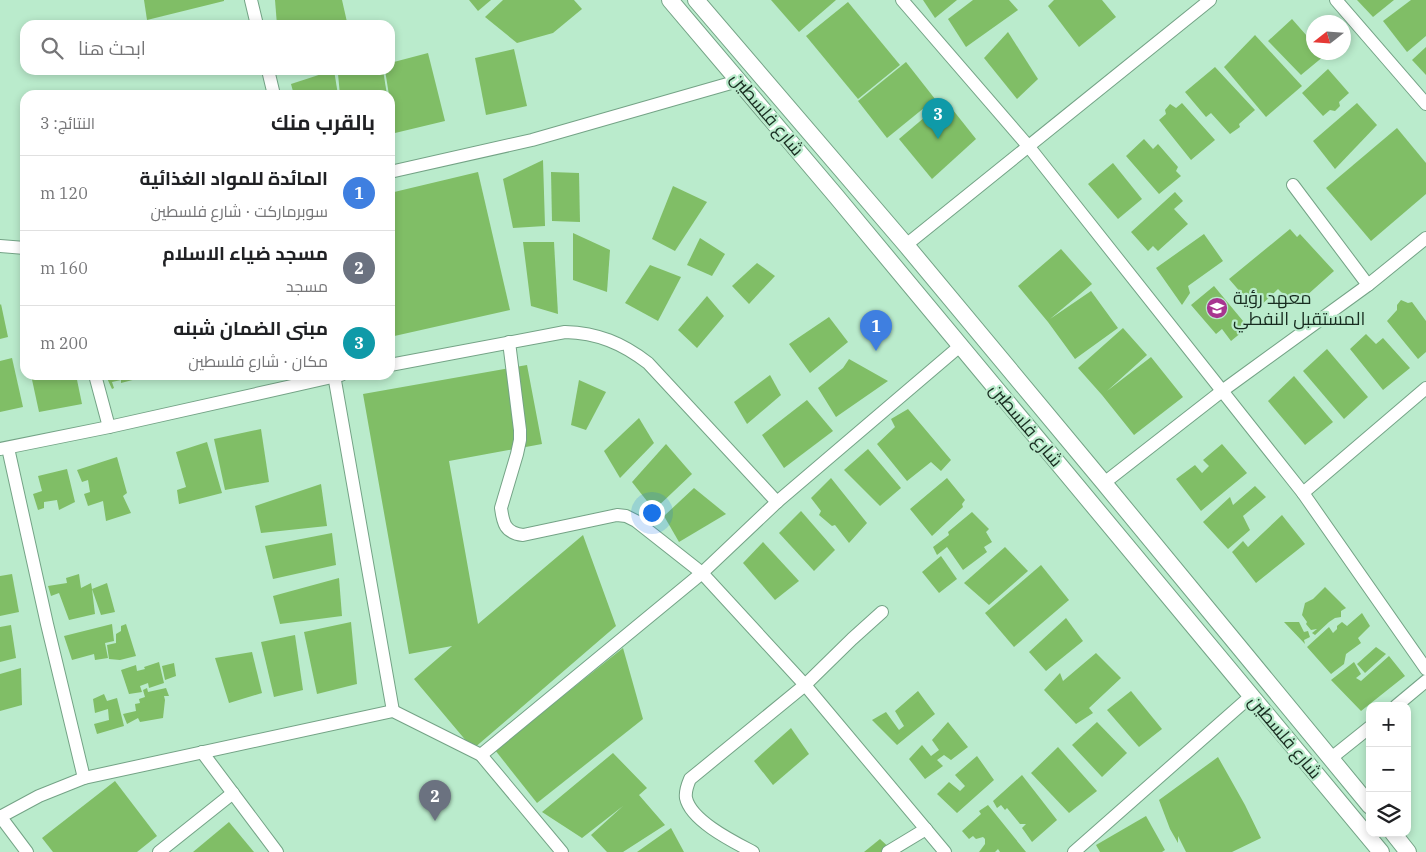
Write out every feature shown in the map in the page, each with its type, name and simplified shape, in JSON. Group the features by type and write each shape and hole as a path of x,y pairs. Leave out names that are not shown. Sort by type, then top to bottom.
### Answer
{"street":[{"path":"251,0 256,20"},
{"name":"شارع فلسطين","path":"670,0 836,196 1381,852"},
{"name":"شارع فلسطين","path":"696,0 906,245 1366,801"},
{"path":"902,0 1029,147 1303,493 1426,669"},
{"path":"906,245 1210,0"},
{"path":"1336,0 1426,104"},
{"path":"269,75 273,90"},
{"path":"395,171 532,140 738,81"},
{"path":"836,196 851,182"},
{"path":"1294,185 1368,285"},
{"path":"1104,483 1222,391 1368,285 1426,238"},
{"path":"0,246 20,248"},
{"path":"395,365 565,332 580,332 598,336 634,352 648,364 777,502"},
{"path":"509,342 520,430 519,446 501,508 505,526 510,531 523,535 617,515 626,516 636,521 702,573 805,685 945,852"},
{"path":"481,755 702,573 777,502 960,346"},
{"path":"96,380 109,427"},
{"path":"84,778 4,448 109,427 314,380"},
{"path":"337,380 393,711"},
{"path":"1303,493 1426,388"},
{"path":"753,852 700,819 686,799 686,789 690,779 805,685 882,612"},
{"path":"1401,702 1426,681"},
{"path":"1074,852 1251,696"},
{"path":"27,852 0,817 39,796 84,778 393,711 481,755 562,852"},
{"path":"1330,759 1366,730"},
{"path":"202,752 277,852"},
{"path":"159,852 232,793"},
{"path":"888,852 926,829"},
{"path":"1396,837 1408,852"}],"building":[{"path":"144,0 224,0 224,1 147,20"},
{"path":"275,0 342,0 347,20 277,20"},
{"path":"469,0 491,0 478,11"},
{"path":"503,0 574,0 582,9 553,33 517,43 485,17"},
{"path":"771,0 836,0 799,32"},
{"path":"923,0 957,0 935,18"},
{"path":"973,0 1009,0 1018,10 966,47 948,19"},
{"path":"1054,0 1102,0 1116,17 1079,47 1048,6"},
{"path":"1357,0 1394,0 1373,17"},
{"path":"1411,0 1426,0 1426,36 1407,52 1383,21"},
{"path":"848,2 900,65 858,99 806,36"},
{"path":"1292,19 1306,35 1306,60 1319,60 1301,75 1268,41"},
{"path":"1008,32 1038,79 1017,99 984,58"},
{"path":"1255,35 1302,86 1266,117 1224,67"},
{"path":"1426,47 1426,75 1412,60"},
{"path":"514,49 527,106 486,115 475,58"},
{"path":"428,53 445,121 395,133 395,90 388,90 386,75 395,75 395,62"},
{"path":"906,62 935,99 887,138 858,101"},
{"path":"1215,67 1255,110 1239,124 1240,127 1230,134 1211,113 1206,117 1185,92"},
{"path":"1328,69 1349,93 1339,102 1340,106 1335,111 1330,110 1323,116 1302,93"},
{"path":"319,75 335,75 337,90 293,90 291,84"},
{"path":"338,75 384,75 386,90 340,90"},
{"path":"945,100 976,139 932,179 899,139"},
{"path":"1182,103 1215,140 1191,160 1159,120 1166,114 1165,110 1170,104 1176,108"},
{"path":"1357,103 1377,125 1335,169 1313,141"},
{"path":"1397,128 1426,163 1426,194 1371,241 1326,188"},
{"path":"1144,139 1153,149 1158,144 1178,167 1176,171 1181,176 1159,194 1126,156"},
{"path":"543,160 545,226 513,228 503,179"},
{"path":"1113,163 1142,199 1118,219 1088,184"},
{"path":"478,172 510,310 395,336 395,192"},
{"path":"551,172 579,173 580,222 552,221"},
{"path":"673,186 707,202 675,251 652,239"},
{"path":"1175,192 1183,201 1174,209 1188,224 1158,251 1153,246 1148,251 1131,232"},
{"path":"1290,229 1297,237 1300,234 1334,271 1295,306 1278,289 1256,310 1229,279"},
{"path":"573,233 610,250 607,292 573,280"},
{"path":"1204,234 1223,261 1188,286 1190,293 1182,305 1156,268"},
{"path":"700,238 725,254 712,276 687,265"},
{"path":"523,242 554,242 558,314 531,306"},
{"path":"1061,249 1092,284 1050,319 1091,291 1118,328 1075,359 1018,286"},
{"path":"757,263 775,276 749,304 732,286"},
{"path":"650,265 681,277 658,321 625,303"},
{"path":"1214,286 1248,327 1231,341 1222,329 1216,334 1191,305"},
{"path":"707,296 724,316 697,348 678,330"},
{"path":"1401,300 1408,303 1412,302 1426,321 1426,352 1418,359 1387,321 1397,310 1397,305"},
{"path":"0,305 8,337 0,339"},
{"path":"829,317 848,342 810,373 789,344"},
{"path":"1123,328 1147,355 1107,391 1151,357 1183,397 1134,435 1078,368"},
{"path":"1366,334 1376,344 1383,338 1410,368 1383,390 1350,349"},
{"path":"1327,349 1368,397 1344,419 1303,371"},
{"path":"12,358 23,407 0,412 0,361"},
{"path":"849,359 888,381 836,417 818,388 843,368"},
{"path":"527,365 542,444 449,461 478,624 583,535 616,626 473,749 414,679 452,646 409,654 363,394"},
{"path":"770,375 781,395 747,424 734,402"},
{"path":"1294,376 1333,422 1305,445 1268,401"},
{"path":"32,380 77,380 82,404 39,412"},
{"path":"108,380 121,380 112,382 114,388 112,389"},
{"path":"121,380 132,380 121,383"},
{"path":"579,380 606,392 586,430 571,425"},
{"path":"807,400 833,431 784,468 762,435"},
{"path":"908,409 951,460 941,471 931,462 907,481 877,444 895,427 891,419"},
{"path":"639,418 654,443 620,478 604,451"},
{"path":"261,429 269,482 225,490 214,439"},
{"path":"207,442 222,493 179,504 177,490 186,487 176,452"},
{"path":"666,444 692,474 654,510 632,482"},
{"path":"1222,444 1247,473 1201,511 1176,479 1195,465 1202,473 1209,466 1203,460"},
{"path":"868,449 901,488 880,506 844,470"},
{"path":"117,457 127,493 123,496 131,513 106,521 103,501 88,506 84,494 90,492 88,480 82,482 77,470"},
{"path":"67,469 75,502 59,510 57,500 44,502 44,508 38,510 33,494 42,491 38,476"},
{"path":"831,478 867,523 849,543 835,525 832,526 819,515 821,511 811,498"},
{"path":"947,478 965,500 962,504 963,507 932,536 910,509"},
{"path":"321,484 327,526 261,533 255,506"},
{"path":"1255,486 1266,497 1243,516 1250,530 1228,549 1203,522 1230,497 1233,505"},
{"path":"694,488 726,514 679,542 664,516"},
{"path":"801,511 835,550 814,571 779,533"},
{"path":"972,512 989,529 986,532 992,542 984,547 987,552 963,570 947,547 937,555 933,547 949,535 948,532"},
{"path":"1282,515 1305,544 1256,583 1232,552 1243,541 1248,547"},
{"path":"332,533 336,565 273,579 265,546"},
{"path":"763,542 799,581 775,600 743,563"},
{"path":"1005,547 1028,571 989,605 964,583"},
{"path":"941,556 957,579 939,593 922,572"},
{"path":"1041,565 1069,600 1014,647 985,613"},
{"path":"12,574 19,612 0,616 0,576"},
{"path":"79,574 81,588 91,583 95,614 69,620 59,593 51,596 48,586 67,583 66,578"},
{"path":"339,578 342,616 280,624 273,596"},
{"path":"107,583 115,612 101,615 92,589"},
{"path":"1325,587 1346,608 1341,611 1341,617 1329,622 1315,635 1312,633 1317,629 1311,630 1302,615 1305,603 1313,599"},
{"path":"1362,613 1370,626 1358,638 1361,643 1346,654 1344,664 1331,674 1307,647 1329,627 1333,633 1342,622 1347,626"},
{"path":"1066,618 1083,641 1046,671 1029,652"},
{"path":"351,622 357,684 317,694 304,632"},
{"path":"1284,622 1299,622 1304,632 1308,631 1310,637 1304,640 1305,644"},
{"path":"112,624 114,641 105,643 108,658 95,660 94,654 72,660 64,636"},
{"path":"126,624 136,656 120,660 109,659 107,645 116,643 116,634 121,631 121,626"},
{"path":"11,625 16,658 0,662 0,627"},
{"path":"295,635 303,690 274,697 261,642"},
{"path":"1376,647 1386,654 1365,673 1357,664"},
{"path":"623,648 643,719 537,803 495,750"},
{"path":"252,652 262,693 229,703 215,658"},
{"path":"1096,653 1121,678 1089,708 1093,713 1076,724 1044,690 1060,673 1063,681"},
{"path":"1389,656 1405,676 1372,702 1366,702 1366,707 1361,711 1331,680 1354,662 1361,674 1356,678 1361,681"},
{"path":"159,662 164,683 149,688 148,683 140,686 142,692 129,694 121,670 136,665 137,671"},
{"path":"174,663 176,676 165,680 162,666"},
{"path":"21,668 22,705 0,711 0,674"},
{"path":"147,688 148,692 166,688 169,696 164,696 163,718 140,722 138,718 127,724 123,714 136,711 135,704 140,703 139,699 145,697 143,690"},
{"path":"918,691 935,714 897,745 872,720 886,712 899,730 904,726 895,711"},
{"path":"1131,691 1162,729 1139,747 1107,710"},
{"path":"104,694 107,701 117,698 124,726 97,734 94,724 109,720 108,709 95,713 93,699"},
{"path":"948,722 968,747 951,760 944,755 937,760 943,766 925,779 909,759 922,745 931,756 939,750 932,740"},
{"path":"1097,722 1127,753 1102,777 1072,745"},
{"path":"791,728 809,754 773,785 754,761"},
{"path":"1058,747 1097,791 1069,813 1031,773"},
{"path":"613,753 647,788 639,795 665,825 623,852 607,852 591,835 623,806 582,838 542,812"},
{"path":"977,756 994,780 957,813 937,794 949,782 960,791 965,786 955,775"},
{"path":"1218,757 1261,838 1232,852 1186,852 1178,836 1178,843 1170,829 1159,800"},
{"path":"1022,775 1057,820 1032,842 1022,828 1026,824 1020,824 1007,808 1005,810 1001,805 997,808 993,801"},
{"path":"115,781 157,836 137,852 53,852 42,838"},
{"path":"988,805 1026,852 1000,852 998,849 995,852 979,852 985,844 985,839 983,837 976,839 973,836 969,839 962,831 981,814 979,811"},
{"path":"1146,816 1165,850 1162,852 1100,852 1096,845"},
{"path":"229,822 254,852 193,852"},
{"path":"671,828 684,852 637,852"},
{"path":"880,839 894,852 864,852"}],"place":[{"name":"مبنى الضمان شبنه","path":"938,139"},
{"name":"معهد رؤية المستقبل النفطي","path":"1217,308"},
{"name":"المائدة للمواد الغذائية","path":"876,351"},
{"name":"مسجد ضياء الاسلام","path":"435,821"}]}
